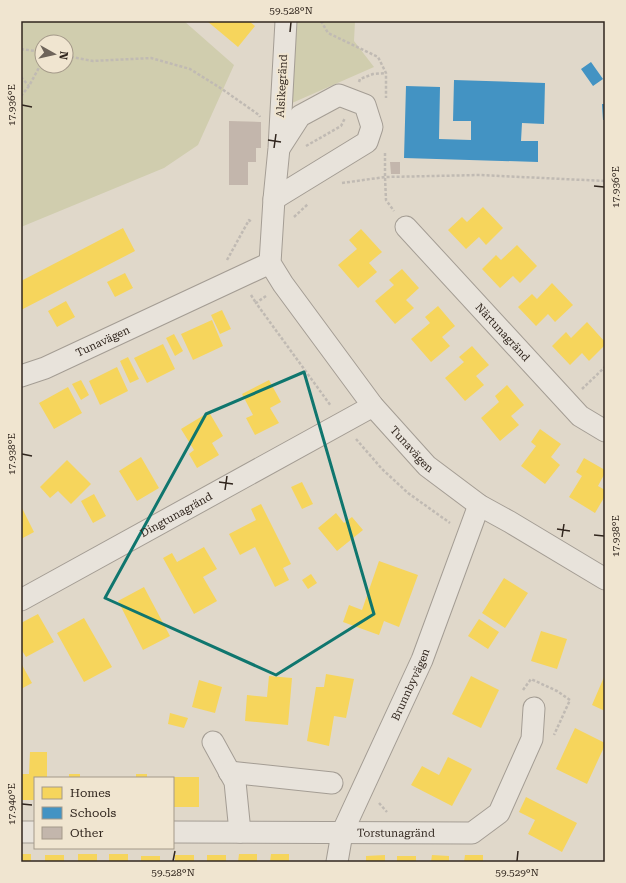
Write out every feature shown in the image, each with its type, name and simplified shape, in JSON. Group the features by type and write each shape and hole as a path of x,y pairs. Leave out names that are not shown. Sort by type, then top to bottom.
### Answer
{"street":[{"name":"Alsikegränd","path":"274,199 279,148 286,21"},
{"path":"270,263 274,199 367,142 372,127 365,105 339,95 300,116 279,148"},
{"name":"Närtunagränd","path":"406,227 580,416 605,431"},
{"name":"Tunavägen","path":"21,376 45,368 270,263 283,284 373,406 427,466 479,505 605,579"},
{"name":"Dingtunagränd","path":"21,600 373,406"},
{"name":"Brunnbyvägen","path":"337,862 342,833 422,660 479,505"},
{"name":"Torstunagränd","path":"174,832 472,833 499,813 532,739 534,708"},
{"path":"213,742 235,782 240,832"},
{"path":"230,772 332,783"},
{"path":"21,832 34,832"}],"path":[{"path":"21,49 34,51"},
{"path":"74,57 93,61 151,58 190,69 222,89 259,115 262,119"},
{"path":"21,96 36,74"},
{"path":"21,78 29,86"},
{"path":"406,227 386,200 385,177 480,175 605,181"},
{"path":"568,403 605,367"},
{"path":"521,692 531,679 557,691 570,700 554,735"},
{"path":"379,804 389,814"}],"highlighted area":[{"path":"304,372 374,614 276,675 105,598 206,414"}],"shaded area":[{"path":"21,21 184,21 234,65 198,145 164,168 21,227"},
{"path":"277,21 355,21 354,41 374,67 292,103"}],"building: Homes":[{"path":"207,21 249,21 255,26 238,47"},
{"path":"483,207 503,228 486,245 479,237 466,249 448,230 462,217 467,222"},
{"path":"123,228 135,251 21,310 21,281"},
{"path":"361,229 382,252 369,263 377,272 358,288 338,265 357,249 349,240"},
{"path":"517,245 537,266 520,283 513,276 500,288 482,269 496,255 501,260"},
{"path":"402,269 419,288 406,300 414,308 395,324 375,301 394,285 389,280"},
{"path":"125,273 133,288 115,297 107,282"},
{"path":"552,283 573,305 555,322 548,314 536,326 518,307 532,294 537,299"},
{"path":"66,301 75,317 57,327 48,311"},
{"path":"438,306 455,326 442,337 450,346 431,362 411,339 430,323 425,317"},
{"path":"222,310 231,329 220,334 211,315"},
{"path":"212,320 223,346 193,360 181,334"},
{"path":"587,322 605,342 605,345 589,361 582,353 570,365 552,346 566,332 571,338"},
{"path":"174,334 183,351 175,356 166,338"},
{"path":"163,344 175,369 147,383 134,358"},
{"path":"472,346 489,365 476,376 484,385 465,401 445,378 464,362 459,357"},
{"path":"128,357 139,379 130,383 120,361"},
{"path":"117,367 128,391 100,405 89,381"},
{"path":"81,380 89,395 81,400 72,384"},
{"path":"269,380 281,402 270,408 279,423 255,435 246,418 253,415 242,394"},
{"path":"507,385 524,405 511,416 519,425 500,441 481,418 499,402 495,396"},
{"path":"68,387 82,413 54,429 39,403"},
{"path":"209,412 223,436 212,443 219,455 197,468 189,454 194,450 181,429"},
{"path":"540,429 561,444 551,457 560,465 545,484 521,466 536,446 531,442"},
{"path":"141,457 159,488 137,501 119,471"},
{"path":"584,458 605,470 605,473 598,486 605,490 605,496 595,513 569,497 582,476 576,472"},
{"path":"67,460 91,484 71,504 58,491 50,498 40,487"},
{"path":"302,482 313,504 302,509 291,487"},
{"path":"94,494 106,516 93,523 81,501"},
{"path":"261,504 291,564 283,568 289,580 275,587 255,547 240,555 229,534 256,520 251,509"},
{"path":"21,506 34,532 21,539"},
{"path":"336,513 344,523 352,517 363,530 337,551 318,528"},
{"path":"204,547 217,569 203,577 217,601 194,614 163,558 172,553 177,562"},
{"path":"379,561 418,575 399,627 384,621 379,635 343,622 349,605 362,610"},
{"path":"311,574 317,583 308,589 302,580"},
{"path":"504,578 528,593 505,628 482,613"},
{"path":"144,587 170,636 143,650 118,601"},
{"path":"38,614 54,642 26,657 21,649 21,623"},
{"path":"84,618 112,667 84,682 57,633"},
{"path":"479,619 499,632 488,649 468,636"},
{"path":"541,631 567,639 557,669 531,661"},
{"path":"21,663 32,683 21,689"},
{"path":"326,674 354,679 346,718 334,716 329,746 307,741 316,687 324,687"},
{"path":"269,676 292,678 288,725 245,721 247,695 267,697"},
{"path":"471,676 499,690 481,728 452,714"},
{"path":"604,677 605,678 605,711 592,705"},
{"path":"199,680 222,687 215,713 192,707"},
{"path":"170,713 188,718 184,728 168,724"},
{"path":"575,728 605,743 587,784 556,769"},
{"path":"30,752 47,752 47,777 34,777 34,800 21,800 21,774 29,774"},
{"path":"448,757 472,769 452,806 411,785 422,766 439,775"},
{"path":"69,774 80,774 80,777 69,777"},
{"path":"136,774 147,774 147,777 136,777"},
{"path":"174,777 199,777 199,807 174,807"},
{"path":"526,797 577,823 562,852 528,834 535,820 519,812"},
{"path":"21,854 31,854 31,862 21,862"},
{"path":"78,854 97,854 97,862 78,862"},
{"path":"109,854 128,854 128,862 109,862"},
{"path":"239,854 257,854 257,862 238,862"},
{"path":"271,854 289,854 289,862 270,862"},
{"path":"45,855 64,855 64,862 45,862"},
{"path":"175,855 194,855 194,862 175,862"},
{"path":"207,855 226,855 226,862 207,862"},
{"path":"385,855 385,862 366,862 366,856"},
{"path":"432,855 449,856 449,862 431,862"},
{"path":"465,855 483,855 483,862 464,862"},
{"path":"141,856 160,856 160,862 141,862"},
{"path":"397,856 416,856 416,862 397,862"}],"building: Schools":[{"path":"591,62 603,79 593,86 581,69"},
{"path":"454,80 545,83 544,124 522,123 521,141 538,141 538,162 404,158 406,86 440,87 439,139 471,140 471,121 453,121"},
{"path":"602,104 605,104 605,120 603,120"}],"building: Other":[{"path":"229,121 261,122 261,148 256,148 256,162 248,162 248,185 229,185"},
{"path":"390,162 400,162 400,174 391,174"}]}
